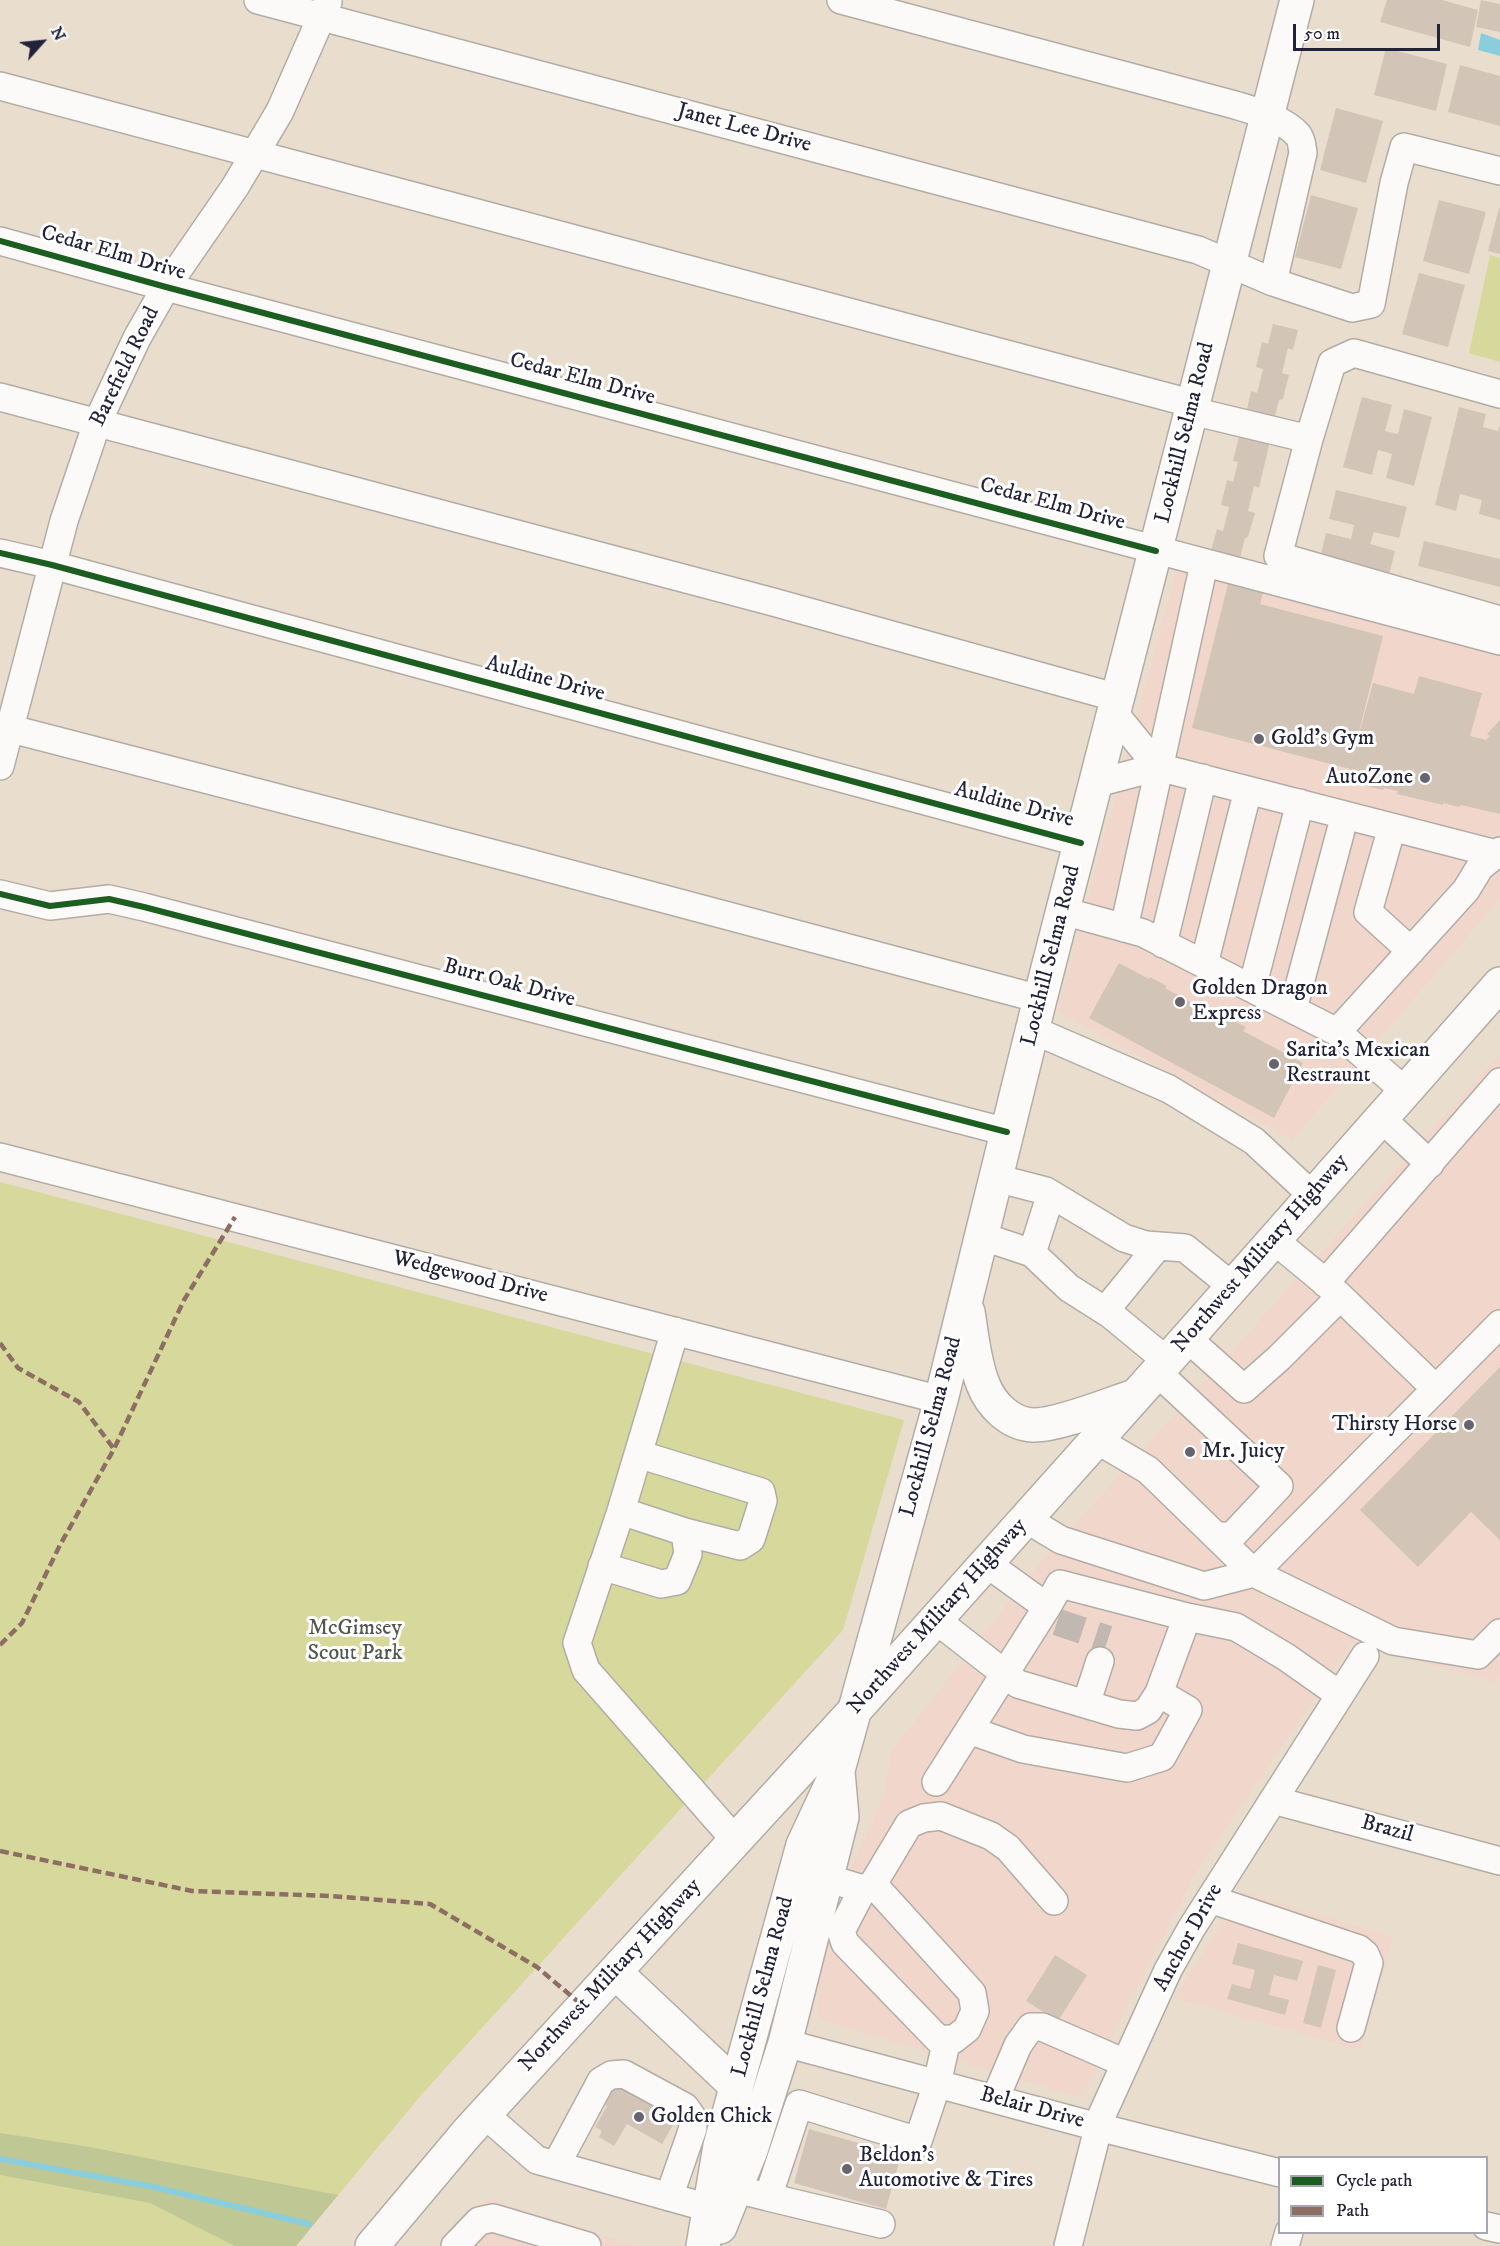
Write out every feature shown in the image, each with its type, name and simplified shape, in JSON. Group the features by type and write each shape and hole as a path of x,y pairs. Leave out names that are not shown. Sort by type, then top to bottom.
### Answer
{"main road":[{"name":"Lockhill Selma Road","path":"703,2246 720,2146 803,1845 838,1770 941,1400 1037,1014 1297,0"},
{"name":"Northwest Military Highway","path":"373,2246 484,2114 936,1620 1500,984"},
{"path":"965,1299 983,1385 1000,1412 1032,1425 1053,1423 1162,1367"},
{"name":"Lockhill Selma Road","path":"713,2246 751,2150 785,2043 842,1817 838,1770"},
{"path":"775,1945 780,1969 771,2024 775,2033 785,2043"},
{"path":"615,1972 736,2086"}],"street":[{"name":"Janet Lee Drive","path":"258,0 325,9 1186,247 1230,262 1273,282 1352,308 1371,304 1394,183 1404,147 1500,171"},
{"path":"841,0 1268,115 1298,135 1303,153 1273,282"},
{"name":"Barefield Road","path":"0,766 5,727 64,521 97,423 137,338 166,287 235,187 280,111 325,9"},
{"path":"0,86 1309,439"},
{"name":"Cedar Elm Drive","path":"0,241 1204,564 1500,641"},
{"path":"1500,394 1354,353 1332,363 1278,556 1500,620"},
{"path":"0,397 762,599 1116,706 1158,767"},
{"name":"Auldine Drive","path":"0,553 52,565 1081,843"},
{"path":"1124,928 1204,564"},
{"path":"5,727 1037,1014 1169,1089 1254,1141 1312,1196"},
{"path":"1097,783 1158,767 1499,853"},
{"path":"1163,944 1203,778"},
{"path":"1204,964 1248,790"},
{"path":"1252,988 1300,803"},
{"path":"1293,1009 1345,815"},
{"path":"1392,827 1368,912 1411,951"},
{"path":"1337,1032 1466,890 1480,867 1499,853"},
{"name":"Burr Oak Drive","path":"0,894 50,906 109,899 144,907 1007,1132"},
{"path":"1064,912 1143,933 1337,1032 1405,1092"},
{"path":"1162,1367 1244,1389 1279,1358 1430,1164 1500,1082"},
{"path":"1382,1118 1430,1164"},
{"name":"Wedgewood Drive","path":"0,1157 941,1400"},
{"path":"996,1178 1046,1191 1124,1238 1146,1245 1185,1248 1233,1287"},
{"path":"1032,1253 1051,1194"},
{"path":"981,1236 1032,1253 1069,1288 1105,1311 1279,1486 1232,1536 1216,1536"},
{"path":"1274,1240 1333,1290 1436,1389"},
{"path":"1105,1311 1158,1246"},
{"path":"1026,1519 1061,1540 1204,1586 1254,1572 1500,1324"},
{"path":"675,1331 621,1511 577,1643 586,1670 736,1840"},
{"path":"1097,1440 1148,1470 1254,1572 1393,1641 1478,1655 1500,1633"},
{"path":"621,1511 686,1532 740,1546 751,1539 763,1501 761,1492 638,1454"},
{"path":"602,1566 662,1584 677,1581 688,1554 686,1532"},
{"path":"986,1563 1048,1616"},
{"path":"936,1782 1004,1674 1048,1616 1060,1584 1119,1608 1187,1617 1236,1627 1286,1657 1340,1695"},
{"path":"936,1620 1018,1684 1119,1714 1137,1716 1148,1710 1159,1693 1187,1617"},
{"name":"Anchor Drive","path":"1068,2246 1098,2127 1168,1970 1210,1899 1365,1656"},
{"path":"1086,1704 1101,1661"},
{"path":"969,1730 1023,1749 1126,1768 1162,1757 1188,1710 1159,1693"},
{"name":"Brazil","path":"1273,1800 1500,1861"},
{"path":"826,1878 868,1886 972,1993 975,2011 967,2029 953,2040 938,2039 845,1943 841,1931 868,1886 909,1824 924,1818 941,1816 992,1836 1008,1848 1054,1901"},
{"path":"1210,1899 1359,1949 1365,1954 1368,1963 1351,2028"},
{"path":"995,2099 1018,2045 1031,2027 1042,2027 1125,2063"},
{"path":"768,2197 800,2104 918,2141 937,2084 947,2039"},
{"name":"Belair Drive","path":"785,2043 1278,2172"},
{"path":"556,2165 602,2081 610,2075 624,2074 685,2107 692,2117 693,2128 669,2197"},
{"path":"484,2114 537,2160 709,2208"},
{"path":"735,2189 881,2224"},
{"path":"455,2246 479,2221 493,2218 587,2246"}],"shaded area":[{"path":"1180,557 1500,633 1500,899 1292,1140 1057,1011"},
{"path":"1500,1054 1500,1677 1495,1682 1352,1643 1194,1876 1081,2098 818,2019 820,1966 849,1871 884,1796 892,1750 1038,1565"},
{"path":"1242,1892 1393,1937 1360,2050 1174,1998"},
{"path":"486,2198 636,2246 444,2246"}],"green space":[{"path":"1490,255 1500,258 1500,362 1469,353"},
{"name":"McGimsey Scout Park","path":"0,1182 904,1420 843,1630 422,2094 296,2246 0,2246"},
{"path":"0,2133 84,2146 338,2195 296,2246 235,2246 150,2203 0,2175"}],"water":[{"path":"1481,33 1500,40 1500,56 1478,50"}],"building":[{"path":"1387,0 1442,0 1478,10 1470,47 1380,22"},
{"path":"1481,0 1500,4 1500,32 1476,27"},
{"path":"1386,48 1447,64 1436,111 1374,95"},
{"path":"1460,65 1500,76 1500,126 1448,112"},
{"path":"1336,108 1383,121 1366,183 1320,170"},
{"path":"1311,195 1358,208 1341,269 1295,257"},
{"path":"1439,200 1486,212 1469,274 1423,261"},
{"path":"1500,208 1500,254 1488,251"},
{"path":"1419,273 1465,285 1448,347 1402,334"},
{"path":"1273,324 1298,330 1293,350 1288,348 1282,373 1289,375 1283,399 1279,400 1274,420 1246,413 1251,391 1257,393 1263,369 1256,367 1262,342 1268,344"},
{"path":"1362,397 1392,405 1385,431 1398,434 1404,409 1432,417 1414,486 1386,478 1392,454 1378,450 1372,475 1343,467"},
{"path":"1459,407 1486,414 1483,427 1498,431 1500,425 1500,520 1479,514 1482,500 1460,494 1456,511 1435,505"},
{"path":"1240,433 1270,441 1259,488 1254,486 1248,511 1255,513 1240,558 1211,551 1217,529 1223,531 1229,507 1221,505 1227,480 1233,482 1238,462 1233,461"},
{"path":"1336,490 1407,507 1399,538 1374,532 1370,544 1395,551 1388,579 1319,562 1326,533 1351,539 1354,525 1329,519"},
{"path":"1424,541 1500,559 1500,587 1418,566"},
{"path":"1230,576 1265,585 1260,604 1383,636 1352,759 1373,683 1414,694 1419,676 1482,693 1470,736 1486,740 1490,736 1487,734 1500,720 1500,814 1461,805 1459,807 1443,803 1443,805 1397,794 1398,791 1384,788 1383,790 1347,781 1350,769 1192,728"},
{"path":"1119,963 1167,986 1165,988 1227,1022 1230,1019 1246,1027 1243,1031 1303,1063 1274,1118 1089,1018"},
{"path":"1500,1367 1500,1540 1471,1512 1418,1567 1360,1510"},
{"path":"1238,1943 1303,1961 1297,1981 1274,1975 1269,1995 1289,2000 1285,2015 1227,1999 1232,1984 1250,1989 1255,1970 1232,1964"},
{"path":"1055,1955 1087,1975 1058,2021 1026,2001"},
{"path":"1318,1965 1336,1970 1321,2028 1303,2023"},
{"name":"Golden Chick","path":"622,2076 681,2111 662,2144 627,2124 614,2146 599,2137 602,2131 595,2127 607,2106 601,2102"},
{"name":"Beldon's Automotive & Tires","path":"809,2129 901,2155 886,2209 794,2183"}],"waterway":[{"path":"0,2159 154,2187 309,2224"}],"tunnel":[{"path":"1057,1622 1108,1639"}],"marked path":[{"path":"0,1645 22,1623 60,1545 114,1449 184,1300 235,1217"},
{"path":"0,1343 18,1368 79,1402 114,1449"},
{"path":"0,1851 192,1891 331,1896 430,1904 537,1967 583,2006"}],"cycle path":[{"path":"0,241 1156,551"},
{"path":"0,553 52,565 1081,843"},
{"path":"0,894 50,906 109,899 144,907 1007,1132"}],"place":[{"name":"Gold's Gym","path":"1259,739"},
{"name":"AutoZone","path":"1425,778"},
{"name":"Golden Dragon Express","path":"1180,1002"},
{"name":"Sarita's Mexican Restraunt","path":"1274,1064"},
{"name":"Thirsty Horse","path":"1469,1425"},
{"name":"Mr. Juicy","path":"1190,1452"},
{"name":"Golden Chick","path":"639,2117"},
{"name":"Beldon's Automotive & Tires","path":"847,2169"}]}
